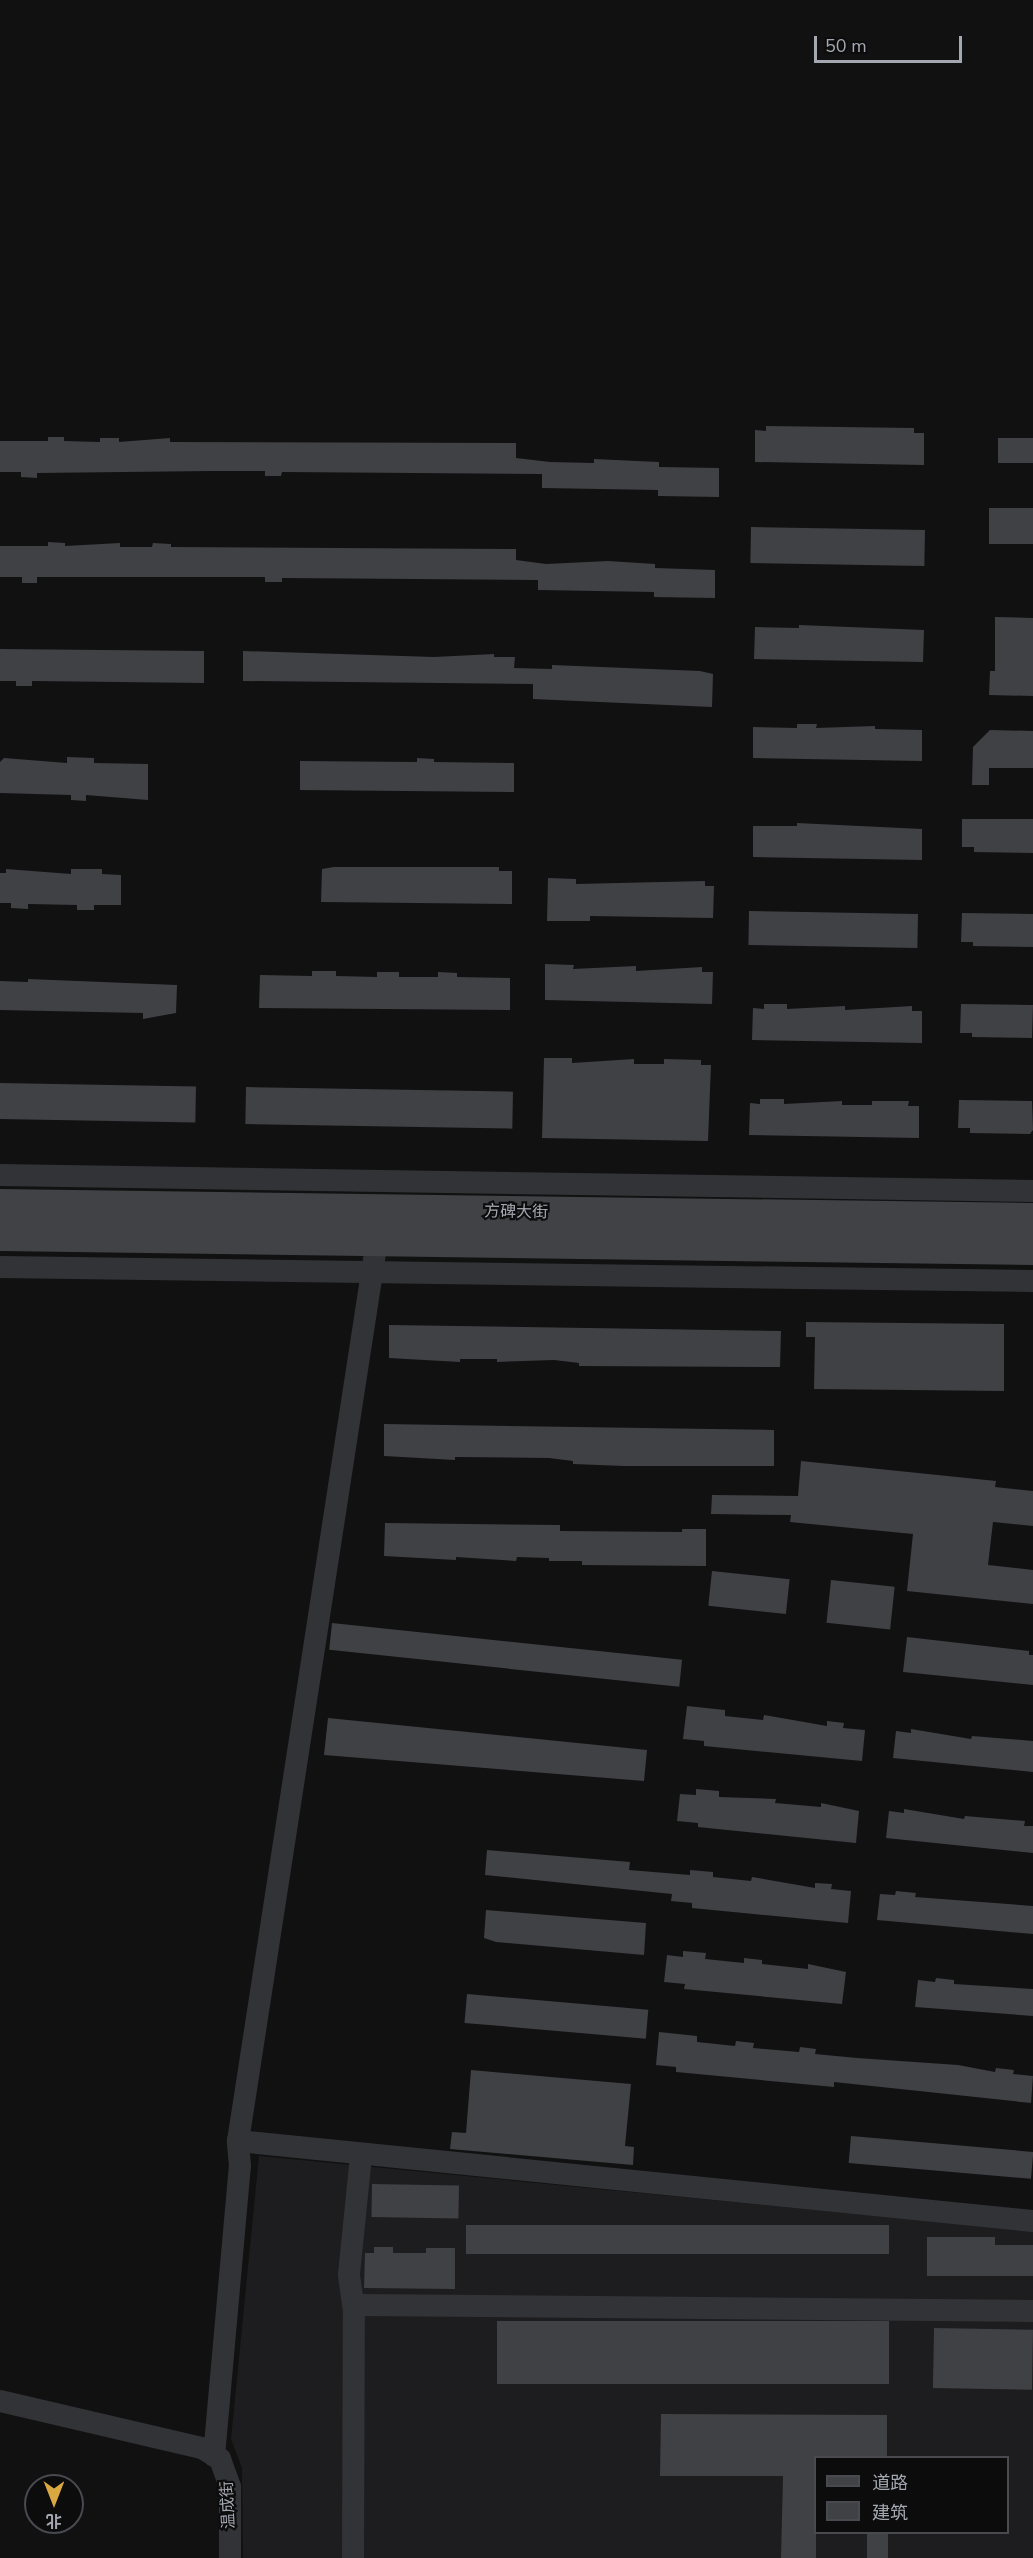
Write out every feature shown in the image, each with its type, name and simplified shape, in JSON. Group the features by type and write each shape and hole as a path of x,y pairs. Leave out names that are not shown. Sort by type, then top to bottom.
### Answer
{"main road":[{"name":"方碑大街","path":"0,1205 1033,1219"},
{"name":"方碑大街","path":"0,1235 1033,1249"}],"street":[{"path":"0,1175 1033,1191"},
{"path":"0,2401 202,2448 214,2456 240,2166 238,2141 377,1240"},
{"path":"0,1267 1033,1281"},
{"path":"238,2141 1033,2221"},
{"path":"353,2558 354,2311 349,2295 349,2274 361,2155"},
{"path":"354,2311 359,2305 374,2302 1033,2311"},
{"name":"温成街","path":"214,2456 226,2470 230,2487 230,2558"}],"shaded area":[{"path":"259,2156 1033,2231 1033,2558 243,2558 242,2468 231,2439"}],"building":[{"path":"766,426 914,428 914,433 924,433 924,465 755,462 755,430 766,431"},
{"path":"48,437 64,437 64,441 100,442 100,438 119,438 119,442 170,438 170,442 516,443 516,458 550,462 594,463 594,459 659,462 659,467 719,468 719,497 658,496 658,490 542,488 542,474 282,472 281,476 265,476 265,471 211,471 37,473 37,478 21,477 21,472 0,472 0,441 48,441"},
{"path":"998,438 1033,438 1033,463 998,463"},
{"path":"989,508 1033,508 1033,544 989,544"},
{"path":"751,527 925,530 924,566 750,563"},
{"path":"48,542 65,543 65,546 120,543 120,547 152,547 153,543 171,544 171,547 516,549 516,560 546,564 608,561 655,564 655,568 715,570 715,598 654,597 654,592 538,590 538,580 282,578 282,582 265,582 265,577 37,577 37,583 22,583 22,577 0,577 0,546 48,546"},
{"path":"995,617 1033,618 1033,696 989,695 990,671 995,671"},
{"path":"799,625 924,630 923,662 754,659 755,627 799,628"},
{"path":"0,649 204,651 204,683 32,681 32,686 16,686 16,681 0,681"},
{"path":"243,651 434,657 494,654 494,657 515,657 514,668 552,669 552,665 700,671 713,674 712,707 533,699 533,684 243,681"},
{"path":"797,724 817,724 816,728 875,726 875,729 922,730 922,761 753,758 753,727 797,728"},
{"path":"990,730 1033,731 1033,768 989,768 989,785 972,785 973,747"},
{"path":"67,757 94,758 94,763 148,764 148,800 86,795 86,801 71,800 71,795 0,793 0,762 4,758 67,763"},
{"path":"417,758 434,759 434,762 514,763 514,792 300,790 300,761 417,762"},
{"path":"962,819 1033,819 1033,853 974,852 974,847 962,847"},
{"path":"797,823 922,829 922,860 753,857 753,826 797,826"},
{"path":"334,867 499,867 499,871 512,871 512,904 321,902 322,869"},
{"path":"6,869 71,874 71,869 102,869 102,874 121,875 121,905 94,905 94,910 77,910 77,905 28,904 28,909 11,908 11,903 0,903 0,873 6,873"},
{"path":"548,878 576,879 576,884 705,881 705,886 714,886 713,918 590,916 590,921 547,921"},
{"path":"749,911 918,914 917,948 748,945"},
{"path":"962,913 1033,914 1033,947 973,946 973,942 961,942"},
{"path":"545,964 574,965 573,969 636,966 636,971 702,967 702,972 713,972 712,1004 545,1000"},
{"path":"312,971 336,971 336,976 377,977 377,972 399,972 399,977 438,977 438,972 457,973 457,977 510,978 510,1010 259,1008 260,975 312,976"},
{"path":"28,979 177,985 176,1013 143,1019 143,1013 0,1010 0,981 28,982"},
{"path":"764,1004 787,1004 787,1009 845,1006 845,1010 912,1006 912,1011 922,1011 922,1043 752,1040 753,1008 764,1009"},
{"path":"961,1004 1033,1005 1032,1038 972,1037 972,1033 960,1033"},
{"path":"544,1058 572,1058 572,1063 634,1059 634,1064 664,1064 664,1059 701,1060 701,1065 711,1065 708,1141 542,1138"},
{"path":"0,1083 196,1086 195,1122 0,1119"},
{"path":"246,1087 513,1092 512,1129 245,1124"},
{"path":"760,1099 784,1099 784,1104 842,1101 842,1105 872,1105 872,1101 909,1101 908,1106 919,1106 919,1138 749,1135 750,1103 760,1104"},
{"path":"959,1100 1032,1101 1033,1130 1030,1134 970,1133 970,1128 958,1128"},
{"path":"806,1322 1004,1324 1004,1391 814,1389 815,1337 806,1337"},
{"path":"389,1325 781,1331 780,1367 579,1366 579,1363 554,1360 497,1362 497,1359 460,1359 460,1362 389,1358"},
{"path":"384,1424 774,1430 774,1466 624,1466 573,1464 573,1461 549,1458 455,1457 455,1460 384,1456"},
{"path":"801,1461 996,1481 995,1487 1033,1491 1033,1526 993,1522 988,1565 1033,1570 1033,1604 907,1591 913,1534 790,1522 791,1515 711,1514 712,1495 798,1496"},
{"path":"385,1523 560,1525 560,1531 682,1532 682,1529 706,1529 706,1566 582,1565 582,1561 549,1561 549,1558 517,1557 516,1561 384,1556"},
{"path":"712,1571 790,1579 786,1614 708,1606"},
{"path":"831,1580 895,1587 890,1629 827,1623"},
{"path":"332,1623 682,1660 679,1687 329,1650"},
{"path":"907,1637 1029,1651 1029,1655 1033,1655 1033,1685 903,1672"},
{"path":"687,1706 725,1710 725,1716 763,1720 764,1715 827,1726 827,1721 844,1723 843,1728 865,1730 862,1761 704,1746 704,1741 683,1739"},
{"path":"328,1718 647,1750 644,1781 324,1755"},
{"path":"911,1729 971,1739 972,1736 1033,1741 1033,1772 893,1758 896,1731 911,1733"},
{"path":"696,1789 719,1791 719,1797 776,1799 775,1803 821,1807 821,1803 859,1811 856,1843 698,1827 698,1823 677,1821 680,1794 696,1795"},
{"path":"904,1809 964,1819 965,1816 1025,1821 1024,1826 1033,1826 1033,1853 886,1838 889,1811 904,1813"},
{"path":"487,1850 630,1862 629,1870 690,1875 690,1870 713,1872 713,1877 751,1881 752,1877 815,1888 815,1883 832,1884 831,1889 851,1891 848,1923 692,1908 692,1903 671,1901 672,1894 485,1875"},
{"path":"896,1891 916,1893 915,1897 1033,1906 1033,1934 877,1920 880,1894 895,1895"},
{"path":"486,1910 646,1923 644,1955 496,1942 484,1938"},
{"path":"683,1951 706,1953 705,1959 744,1963 744,1958 762,1960 762,1964 808,1969 808,1964 846,1972 842,2004 684,1989 685,1984 664,1982 667,1955 683,1957"},
{"path":"936,1978 954,1980 954,1984 1033,1989 1033,2016 915,2007 918,1980 935,1982"},
{"path":"467,1994 648,2010 646,2039 464,2023"},
{"path":"659,2032 697,2036 697,2042 735,2046 736,2041 754,2043 753,2048 799,2052 800,2047 816,2049 815,2054 958,2065 995,2072 996,2068 1014,2070 1013,2074 1033,2076 1031,2103 834,2082 834,2087 676,2072 676,2067 656,2065"},
{"path":"471,2070 631,2084 625,2146 634,2147 633,2165 450,2149 452,2132 466,2133"},
{"path":"851,2136 1033,2152 1031,2179 849,2163"},
{"path":"372,2184 459,2186 458,2219 371,2217"},
{"path":"466,2225 889,2225 889,2254 466,2254"},
{"path":"927,2237 995,2237 995,2245 1033,2245 1033,2276 927,2276"},
{"path":"374,2247 393,2247 393,2253 426,2253 426,2248 455,2248 455,2289 364,2288 365,2253 374,2253"},
{"path":"497,2321 889,2321 889,2384 497,2384"},
{"path":"934,2328 1033,2330 1032,2390 933,2388"},
{"path":"661,2414 887,2415 887,2456 814,2456 816,2558 781,2558 783,2476 660,2476"},
{"path":"867,2534 888,2534 888,2558 867,2558"}]}
